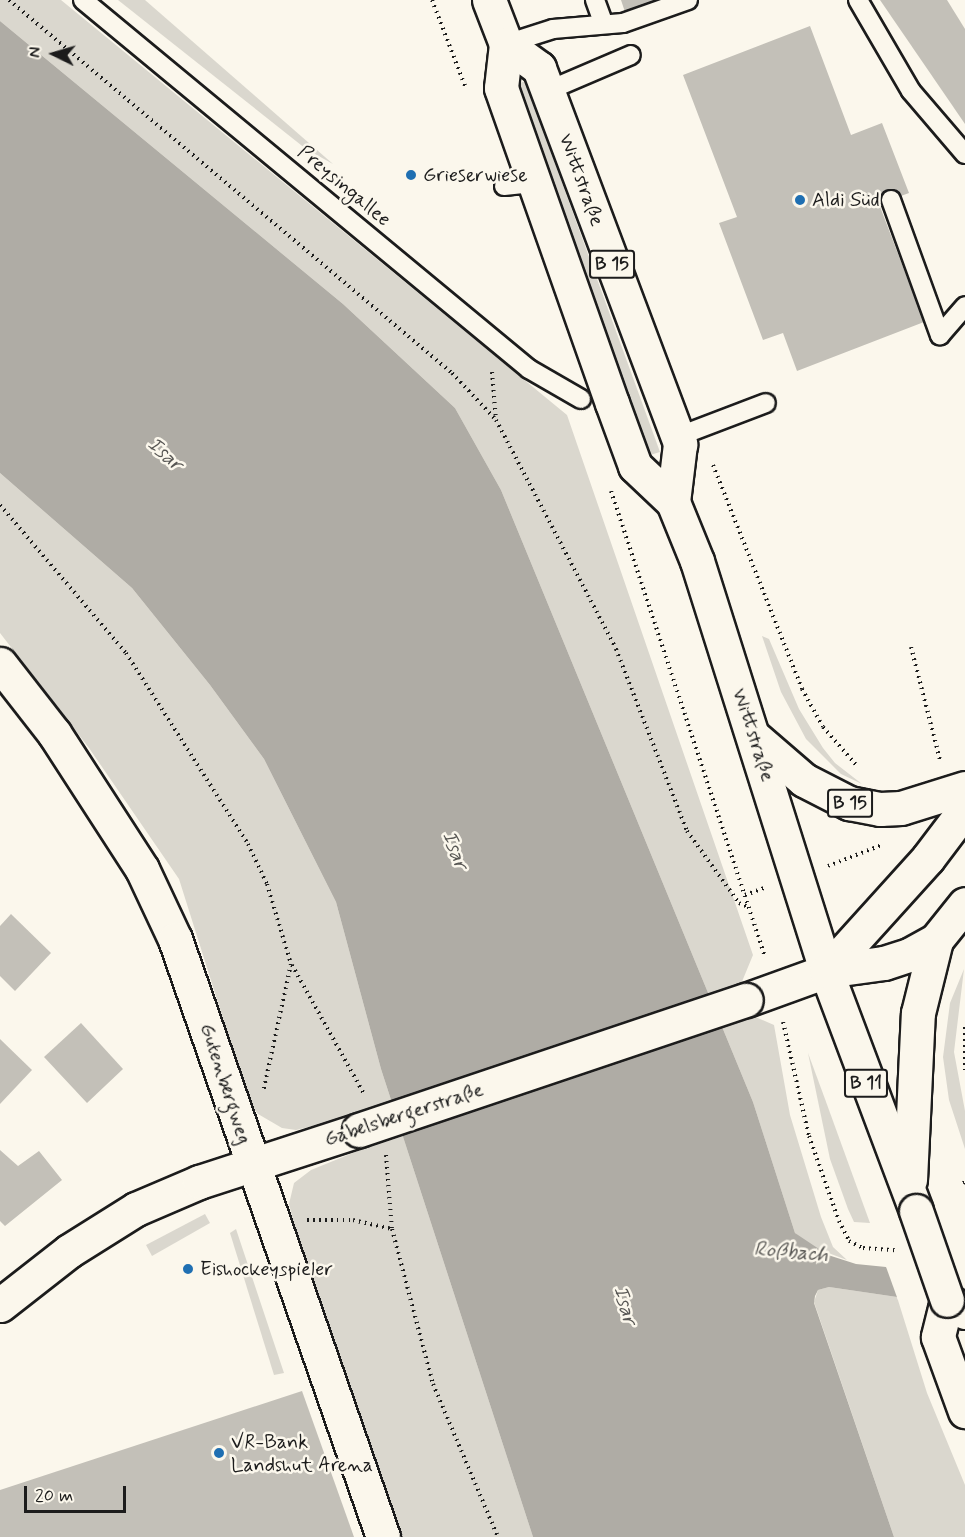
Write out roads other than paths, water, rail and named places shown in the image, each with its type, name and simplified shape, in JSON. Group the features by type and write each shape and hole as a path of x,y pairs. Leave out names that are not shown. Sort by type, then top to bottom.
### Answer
{"main road":[{"name":"Wittstraße","path":"489,0 506,44 501,88 519,185 635,466 673,502 697,561 826,971"},
{"name":"Wittstraße","path":"506,44 539,69 680,444 673,502"},
{"name":"Gutenbergweg","path":"0,664 54,733 142,869 175,939 383,1537"},
{"name":"B 15","path":"753,736 804,780 849,803 880,809 901,807 965,788"},
{"path":"826,971 928,858 965,809"},
{"path":"913,1202 918,1013 936,940 965,904"},
{"name":"Gabelsbergerstraße","path":"8,1287 136,1209 252,1164 359,1130 826,971 884,963 936,940"},
{"name":"B 11","path":"826,971 913,1202 956,1306 938,1337 965,1410"}],"lane":[{"name":"Preysingallee","path":"83,0 529,369 580,399"},
{"path":"595,0 603,22"},
{"path":"506,44 553,29 603,22 623,23 688,0"},
{"path":"858,0 911,91 965,154"},
{"path":"548,90 631,55"},
{"path":"891,200 940,334 965,306"},
{"path":"677,437 766,403"}],"water":[{"path":"0,21 343,304 455,408 501,490 753,1102 795,1233 828,1255 856,1264 886,1267 965,1294 897,1297 829,1287 818,1290 815,1296 814,1303 894,1537 533,1537 381,1069 336,902 264,759 210,685 132,588 0,473"}],"place":[{"name":"Grieserwiese","path":"411,175"},
{"name":"Aldi Süd","path":"800,200"},
{"name":"Eishockeyspieler","path":"188,1269"},
{"name":"VR-Bank Landshut Arena","path":"219,1453"}],"water label":[{"name":"Isar","path":"165,454"},
{"name":"Isar","path":"455,850"},
{"name":"Roßbach","path":"791,1252"},
{"name":"Isar","path":"625,1305"}]}
